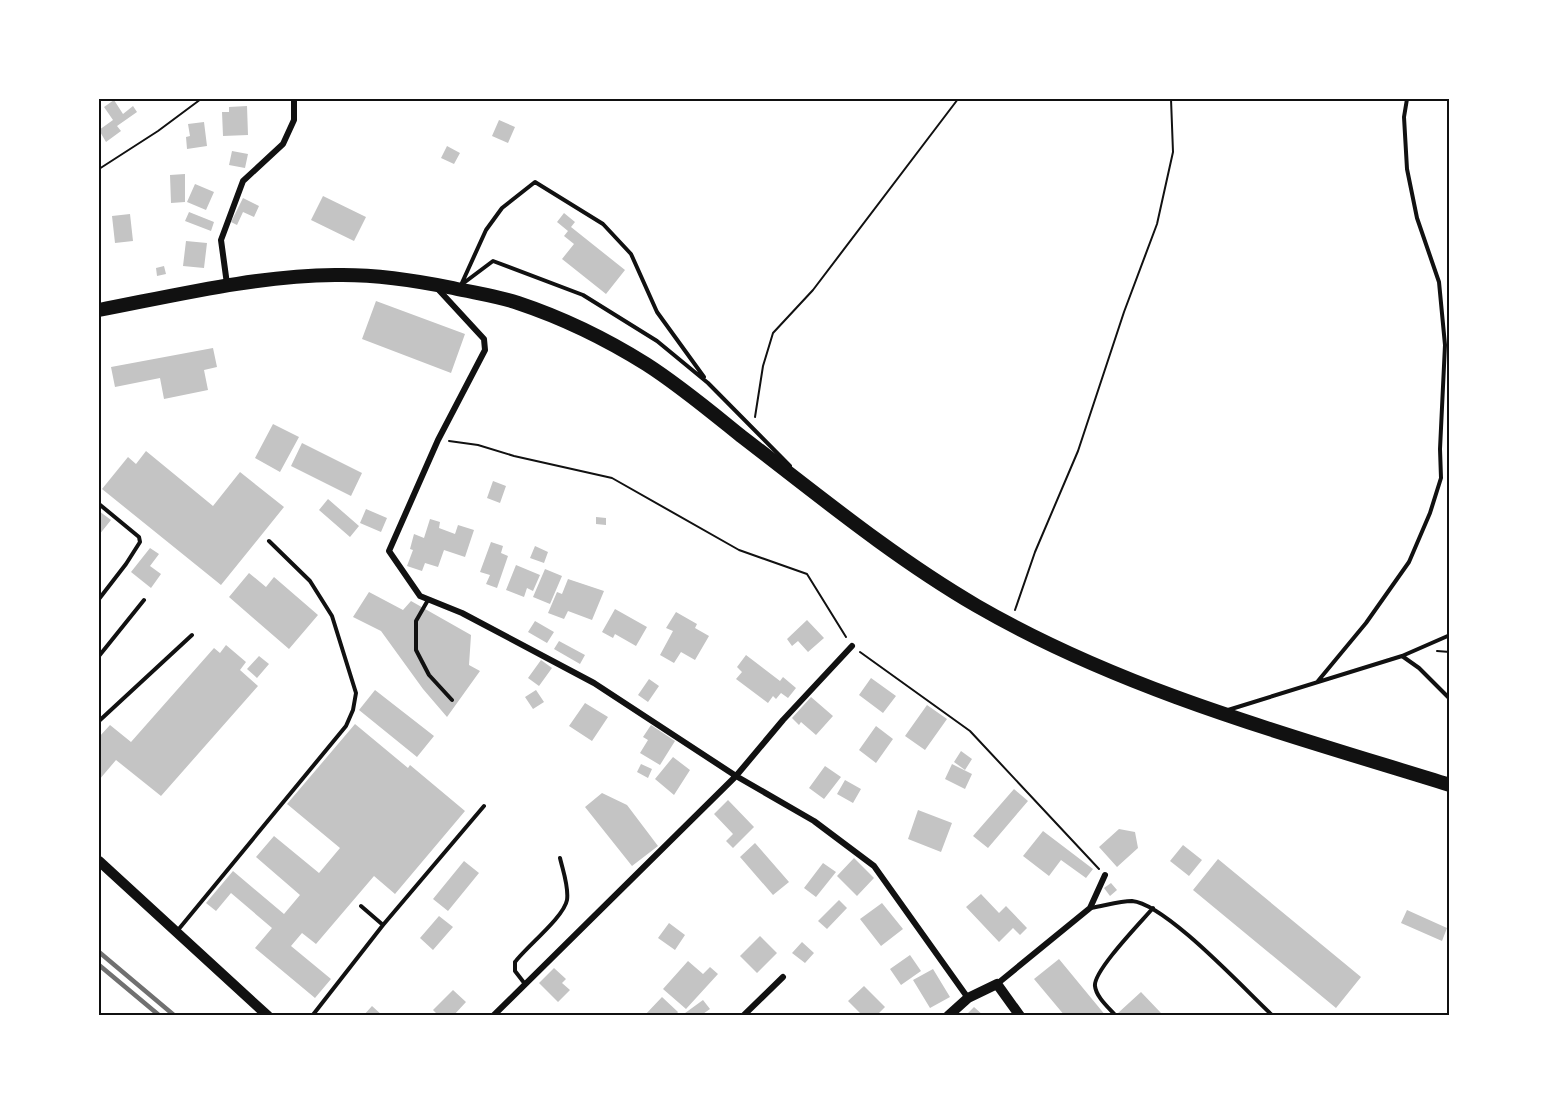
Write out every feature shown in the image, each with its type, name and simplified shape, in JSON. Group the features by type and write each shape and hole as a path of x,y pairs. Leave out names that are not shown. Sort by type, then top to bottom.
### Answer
{"highway":[{"path":"99,310 227,285 306,276 337,275 385,277 460,288 517,302 572,324 648,365 897,554 973,604 1060,650 1146,688 1218,713 1450,785"}],"main road":[{"path":"99,861 268,1016"},
{"path":"948,1016 968,998 997,984 1020,1016"}],"street":[{"path":"227,285 221,240 243,181 283,144 294,120 294,99"},
{"path":"432,284 484,339 485,350 438,440 389,551 420,596 462,613 594,683 736,776 814,821 874,866 968,998"},
{"path":"493,1016 736,776 783,720 852,646"},
{"path":"997,984 1090,908 1105,875"},
{"path":"743,1016 783,977"}],"lane":[{"path":"1318,681 1366,622 1409,562 1430,513 1441,478 1440,449 1445,345 1439,282 1417,218 1407,169 1404,117 1407,99"},
{"path":"460,288 486,230 502,208 535,182 603,224 631,254 657,312 708,383"},
{"path":"460,288 493,261 583,295 657,340 708,383 827,502"},
{"path":"99,504 139,537 140,542 99,600"},
{"path":"177,931 346,726 353,710 356,693 332,616 310,581 269,542"},
{"path":"428,599 416,621 416,650 429,675 452,700"},
{"path":"99,656 144,600"},
{"path":"1218,713 1402,656 1450,634"},
{"path":"99,721 192,635"},
{"path":"1402,656 1419,668 1450,699"},
{"path":"312,1016 382,925 484,806"},
{"path":"525,984 515,971 515,962 560,913 567,901 567,888 560,858"},
{"path":"1090,908 1132,902 1153,908 1175,923 1273,1016"},
{"path":"361,906 382,925"},
{"path":"1116,1016 1098,995 1094,985 1096,977 1153,908"}],"path":[{"path":"99,169 158,131 201,99"},
{"path":"753,430 762,366 773,333 813,290 958,99"},
{"path":"1010,624 1035,552 1078,451 1124,312 1157,224 1173,152 1172,99"},
{"path":"438,440 478,445 514,456 612,477 739,550 807,574 852,646 970,731 1105,875"}],"building":[{"path":"114,100 123,114 133,106 137,112 117,126 121,131 106,142 99,130 113,120 104,107"},
{"path":"247,106 248,135 223,136 222,112 229,112 229,107"},
{"path":"499,120 515,127 508,143 492,136"},
{"path":"204,122 207,146 187,149 186,137 190,136 188,124"},
{"path":"447,146 460,153 454,164 441,158"},
{"path":"232,151 248,154 245,168 229,165"},
{"path":"185,174 185,202 171,203 170,175"},
{"path":"195,184 214,192 206,210 187,202"},
{"path":"323,196 366,217 354,241 311,220"},
{"path":"243,198 259,206 254,217 243,212 237,225 231,222"},
{"path":"189,212 214,222 211,231 185,221"},
{"path":"564,213 575,222 571,227 625,270 606,294 562,259 574,244 564,236 568,231 557,222"},
{"path":"130,214 133,241 115,243 112,216"},
{"path":"186,241 207,243 204,268 183,266"},
{"path":"164,266 166,274 157,276 156,268"},
{"path":"376,301 465,334 451,373 362,339"},
{"path":"213,348 217,367 204,370 208,390 164,399 160,378 115,387 111,367"},
{"path":"273,424 299,437 280,472 255,458"},
{"path":"302,443 362,473 351,496 291,466"},
{"path":"146,451 213,506 240,472 284,507 221,585 102,489 128,457 136,464"},
{"path":"493,481 506,486 500,503 487,498"},
{"path":"328,499 359,526 350,537 319,510"},
{"path":"366,509 387,518 381,532 360,523"},
{"path":"99,511 111,520 99,535"},
{"path":"596,517 606,518 606,525 596,524"},
{"path":"430,519 440,522 439,528 455,534 458,525 474,530 465,557 444,550 438,567 425,563 422,571 407,566 413,550 410,549 414,534 424,538"},
{"path":"491,542 503,546 501,553 508,556 497,588 486,584 490,575 480,572"},
{"path":"535,546 548,552 544,563 530,558"},
{"path":"150,548 159,554 150,566 161,574 151,588 131,572"},
{"path":"516,565 540,575 533,591 527,588 524,597 506,590"},
{"path":"545,569 562,576 550,604 533,597"},
{"path":"249,573 266,587 274,577 318,615 289,649 229,597"},
{"path":"568,579 604,591 592,620 568,611 564,619 548,613 557,592 562,594"},
{"path":"369,592 403,610 411,601 471,635 469,665 480,671 447,717 423,689 381,631 353,617"},
{"path":"615,609 647,627 636,646 615,634 613,638 602,632"},
{"path":"676,612 697,624 695,628 709,636 695,660 681,652 674,663 660,655 673,631 666,628"},
{"path":"807,620 824,638 808,652 798,641 792,646 787,639"},
{"path":"535,621 554,632 547,643 528,632"},
{"path":"559,641 585,655 580,664 554,649"},
{"path":"226,645 246,662 240,670 258,686 161,796 116,760 99,780 99,737 110,725 131,742 214,648 220,653"},
{"path":"746,655 780,681 783,677 796,688 788,698 781,693 776,699 773,696 768,703 736,679 742,672 737,667"},
{"path":"259,656 269,664 257,678 247,669"},
{"path":"541,660 552,668 539,686 528,678"},
{"path":"871,678 896,696 883,713 859,695"},
{"path":"649,679 659,686 648,702 638,695"},
{"path":"375,690 434,736 417,757 359,710"},
{"path":"536,690 544,702 533,709 525,697"},
{"path":"811,697 833,716 816,735 801,722 799,725 792,718"},
{"path":"585,703 608,717 592,741 569,726"},
{"path":"927,705 947,719 925,750 905,736"},
{"path":"355,724 408,768 410,765 465,811 395,894 374,876 316,944 302,933 291,946 331,979 315,998 255,948 272,928 231,893 216,911 206,903 233,871 284,914 300,895 256,857 274,836 319,873 340,848 287,804"},
{"path":"651,725 675,741 660,765 640,753 648,740 643,737"},
{"path":"876,726 893,739 876,763 859,750"},
{"path":"961,751 972,759 965,770 954,762"},
{"path":"673,757 690,770 674,795 655,779"},
{"path":"641,764 652,769 648,778 637,772"},
{"path":"952,764 972,774 965,789 945,779"},
{"path":"825,766 841,777 824,799 809,788"},
{"path":"845,780 861,789 853,803 837,794"},
{"path":"1014,789 1028,801 988,848 973,836"},
{"path":"602,793 627,805 658,846 632,866 585,807"},
{"path":"728,800 754,827 733,848 726,841 733,834 714,814"},
{"path":"918,810 952,823 941,852 908,839"},
{"path":"1119,829 1135,832 1138,848 1117,867 1099,847"},
{"path":"1043,831 1093,869 1086,878 1061,860 1049,876 1023,856"},
{"path":"755,843 789,882 773,895 740,857"},
{"path":"1183,845 1202,860 1189,876 1170,861"},
{"path":"854,858 874,878 857,896 837,876"},
{"path":"1218,859 1361,977 1336,1008 1193,890"},
{"path":"464,861 479,873 448,911 433,899"},
{"path":"823,863 836,872 816,897 804,888"},
{"path":"1111,883 1117,890 1110,896 1104,888"},
{"path":"981,894 999,913 1006,906 1027,928 1020,935 1013,928 999,942 966,907"},
{"path":"839,900 847,908 827,929 818,921"},
{"path":"882,903 903,929 881,946 860,919"},
{"path":"1407,910 1447,928 1442,941 1401,923"},
{"path":"439,916 453,927 433,950 420,938"},
{"path":"669,923 685,935 675,950 658,938"},
{"path":"760,936 777,953 757,973 740,956"},
{"path":"802,942 814,953 805,963 792,953"},
{"path":"910,955 921,971 901,985 890,969"},
{"path":"1059,959 1106,1016 1065,1016 1034,979"},
{"path":"688,961 703,974 710,967 718,974 686,1009 663,989"},
{"path":"554,968 566,979 562,983 570,990 558,1002 539,983"},
{"path":"933,969 950,997 930,1008 913,980"},
{"path":"864,986 885,1007 876,1016 863,1016 848,1001"},
{"path":"453,990 466,1002 453,1016 439,1016 433,1010"},
{"path":"1141,992 1161,1013 1159,1016 1121,1016 1118,1013"},
{"path":"662,997 678,1012 675,1016 644,1016"},
{"path":"703,1000 710,1009 700,1016 681,1016"},
{"path":"372,1006 383,1016 363,1016"},
{"path":"974,1007 984,1016 965,1016"}],"railway":[{"path":"99,952 175,1016"},
{"path":"99,965 160,1016"}]}
